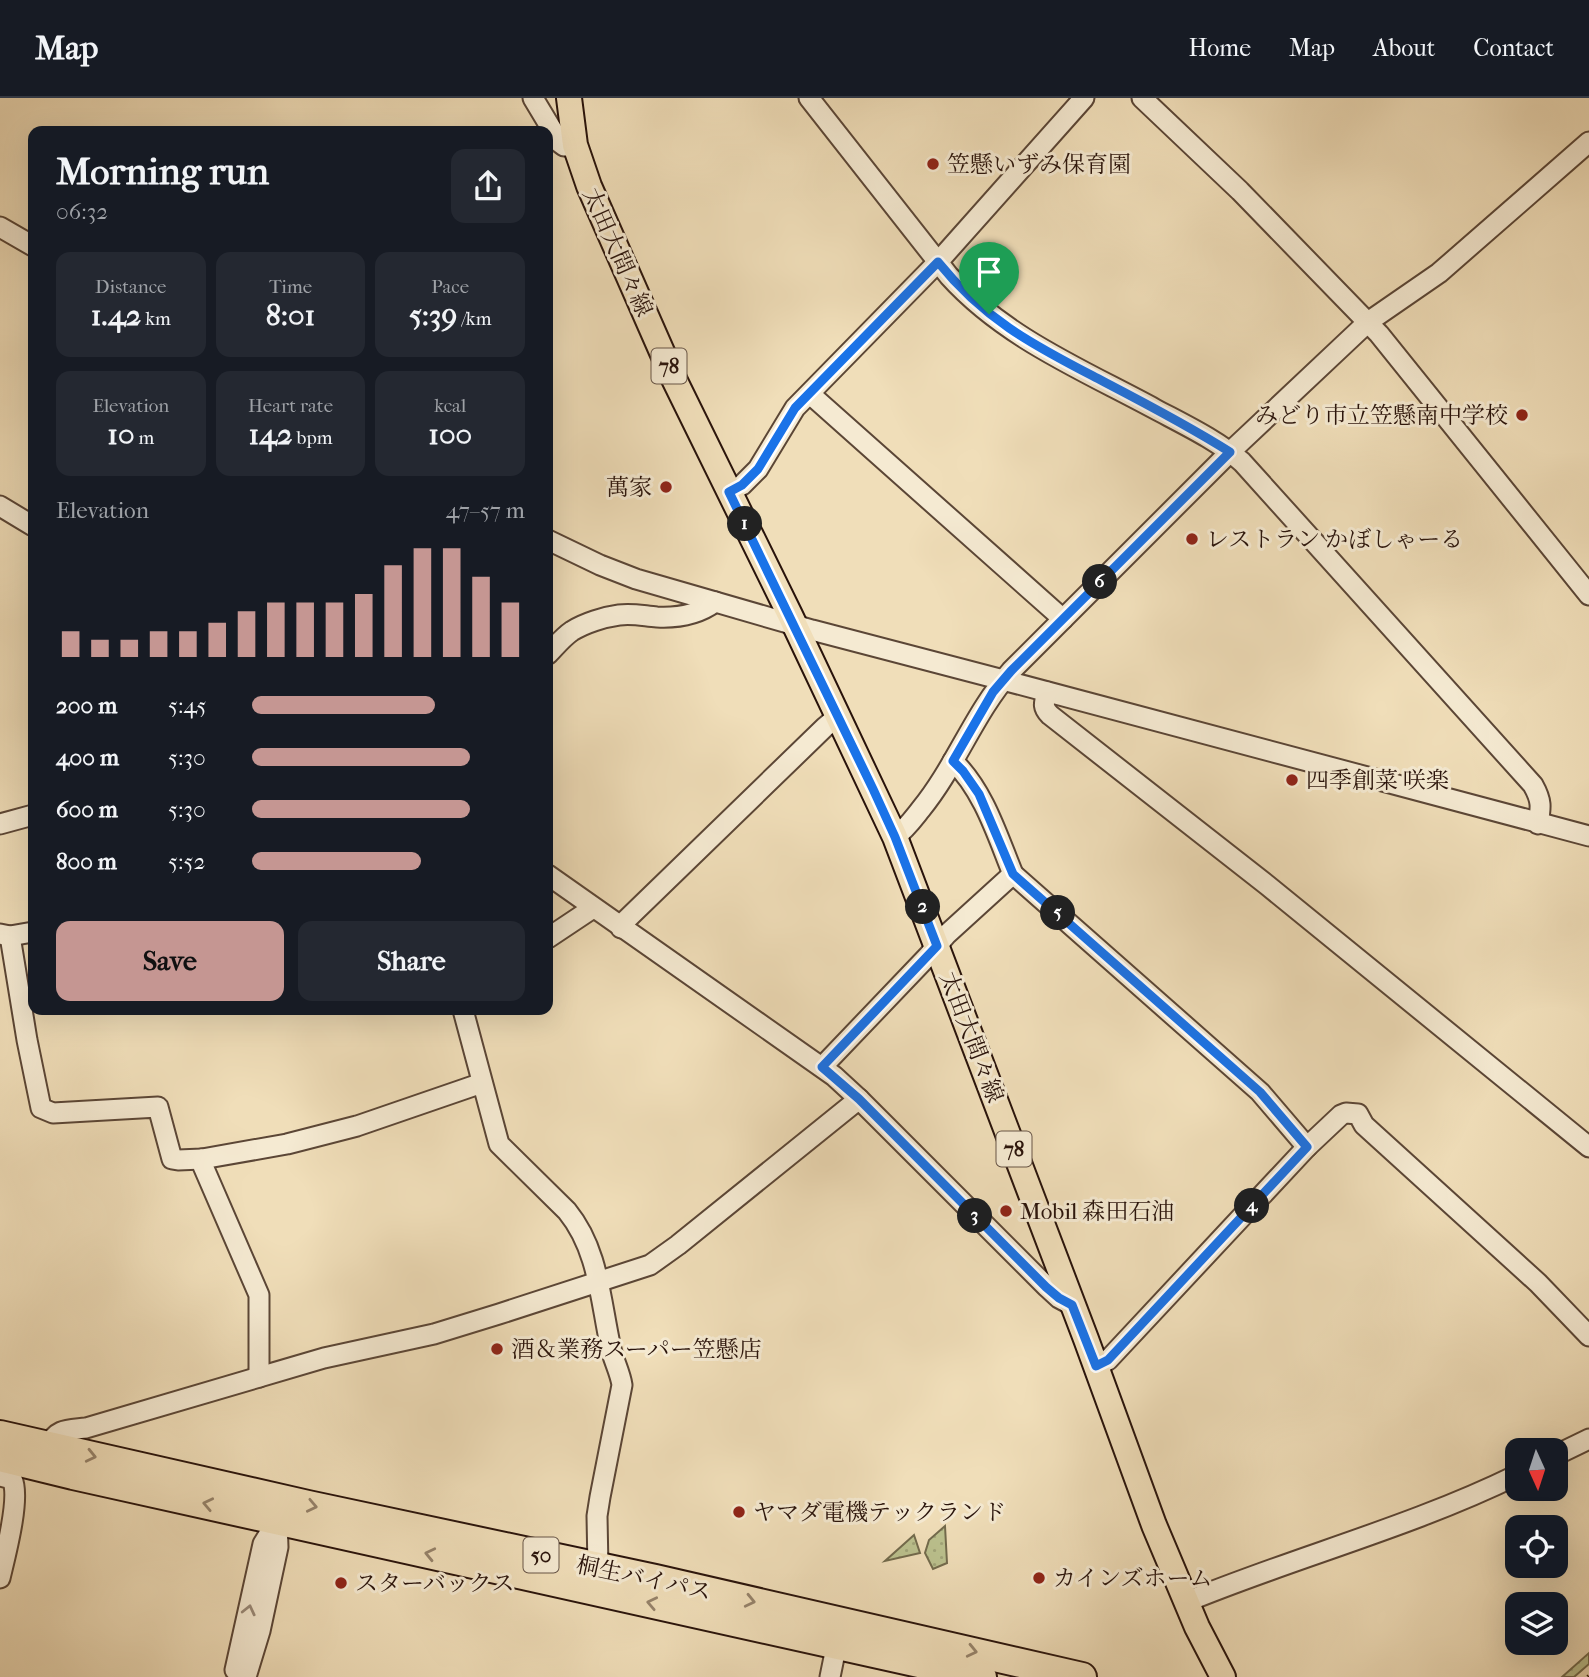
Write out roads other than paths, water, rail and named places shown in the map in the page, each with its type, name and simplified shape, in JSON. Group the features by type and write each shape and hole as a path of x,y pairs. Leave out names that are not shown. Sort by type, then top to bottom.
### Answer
{"highway":[{"name":"桐生バイパス","path":"0,1436 49,1446 279,1509 839,1633 1083,1677"},
{"name":"桐生バイパス","path":"0,1457 598,1567 839,1633 982,1677"}],"main road":[{"name":"太田大間々線","path":"569,98 575,145 594,198 673,377 895,837 1154,1525 1197,1627 1223,1677"}],"street":[{"path":"533,98 549,126"},
{"path":"809,98 938,262 973,301 1028,342 1178,421 1230,452 1251,472 1534,785 1541,806 1538,824"},
{"path":"729,492 742,485 758,469 795,408 938,262 1084,98"},
{"path":"1142,98 1240,191 1368,322 1589,595"},
{"path":"553,133 564,146 575,145"},
{"path":"895,837 903,832 925,806 993,692 1063,619 1230,452 1368,322 1439,273 1589,142"},
{"path":"0,227 28,243"},
{"path":"810,394 1063,619"},
{"path":"0,506 28,523"},
{"path":"553,542 636,579 794,625 1589,836"},
{"path":"553,649 571,632 603,619 631,614 676,617 700,611 715,602"},
{"path":"1047,692 1043,704 1050,715 1589,1146"},
{"path":"621,928 626,920 825,727 839,718"},
{"path":"953,761 979,794 1013,874 1260,1092 1307,1147"},
{"path":"0,824 28,816"},
{"path":"822,1067 946,935 1013,874"},
{"path":"553,879 822,1067 859,1099 1046,1287 1072,1305"},
{"path":"553,935 593,908"},
{"path":"28,933 5,935 41,1108 53,1113 158,1107 172,1158 178,1160 202,1159 274,1147 345,1129 482,1083"},
{"path":"464,1015 499,1144 575,1220 587,1242 599,1282 610,1348 621,1375 622,1385 597,1516 598,1567"},
{"path":"49,1446 52,1437 57,1433 108,1422 341,1354 434,1334 656,1262 859,1099"},
{"path":"1096,1366 1108,1360 1307,1147 1346,1113 1358,1114 1364,1125 1538,1283 1589,1336"},
{"path":"202,1159 259,1295 259,1377"},
{"path":"1568,1449 1589,1439"},
{"path":"0,1476 12,1479 14,1489 13,1513 0,1578"},
{"path":"1186,1602 1404,1522 1505,1481"},
{"path":"234,1677 263,1544 279,1509"},
{"path":"246,1677 260,1631 278,1547 279,1509"},
{"path":"830,1677 839,1633"}],"place":[{"name":"笠懸いずみ保育園","path":"933,164"},
{"name":"みどり市立笠懸南中学校","path":"1522,415"},
{"name":"萬家","path":"666,487"},
{"name":"レストラン かぼしゃーる","path":"1192,539"},
{"name":"四季創菜 咲楽","path":"1292,780"},
{"name":"Mobil 森田石油","path":"1006,1211"},
{"name":"酒＆業務スーパー笠懸店","path":"497,1349"},
{"name":"ヤマダ電機テックランド","path":"739,1512"},
{"name":"カインズホーム","path":"1039,1578"},
{"name":"スターバックス","path":"341,1583"}]}
